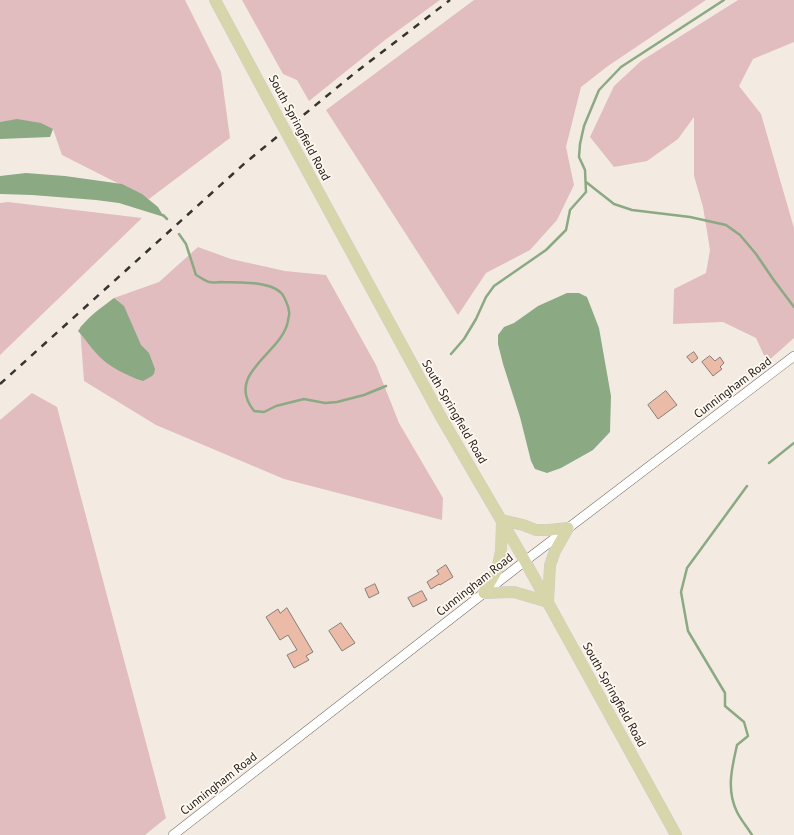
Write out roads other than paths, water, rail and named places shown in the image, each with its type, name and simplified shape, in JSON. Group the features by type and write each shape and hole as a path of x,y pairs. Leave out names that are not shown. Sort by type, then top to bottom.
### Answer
{"main road":[{"name":"South Springfield Road","path":"214,0 441,417 502,520 676,835"},
{"name":"Cunningham Road","path":"173,835 525,561 794,356"},
{"path":"484,593 497,570 501,551 502,520 536,530 568,528"},
{"path":"484,593 514,592 548,602 550,565 568,528"}],"waterway":[{"path":"451,354 464,339 476,319 486,297 494,286 546,250 566,230 570,210 586,192 585,170 579,157 580,144 584,126 599,90 621,67 724,0"},
{"path":"586,182 614,204 632,210 690,217 726,225 740,235 756,254 794,307"},
{"path":"163,215 167,219"},
{"path":"179,234 186,244 196,275 206,281 211,282 265,285 280,292 284,297 289,314 284,333 250,375 246,386 247,398 254,411 264,412 276,406 304,399 325,403 337,402 364,395 386,386"},
{"path":"769,463 794,443"},
{"path":"747,486 687,568 681,592 688,631 725,693 725,706 744,722 748,736 737,745 732,770 731,787 737,812 752,835"}],"railway":[{"path":"0,384 245,163 356,72 450,0"}]}
